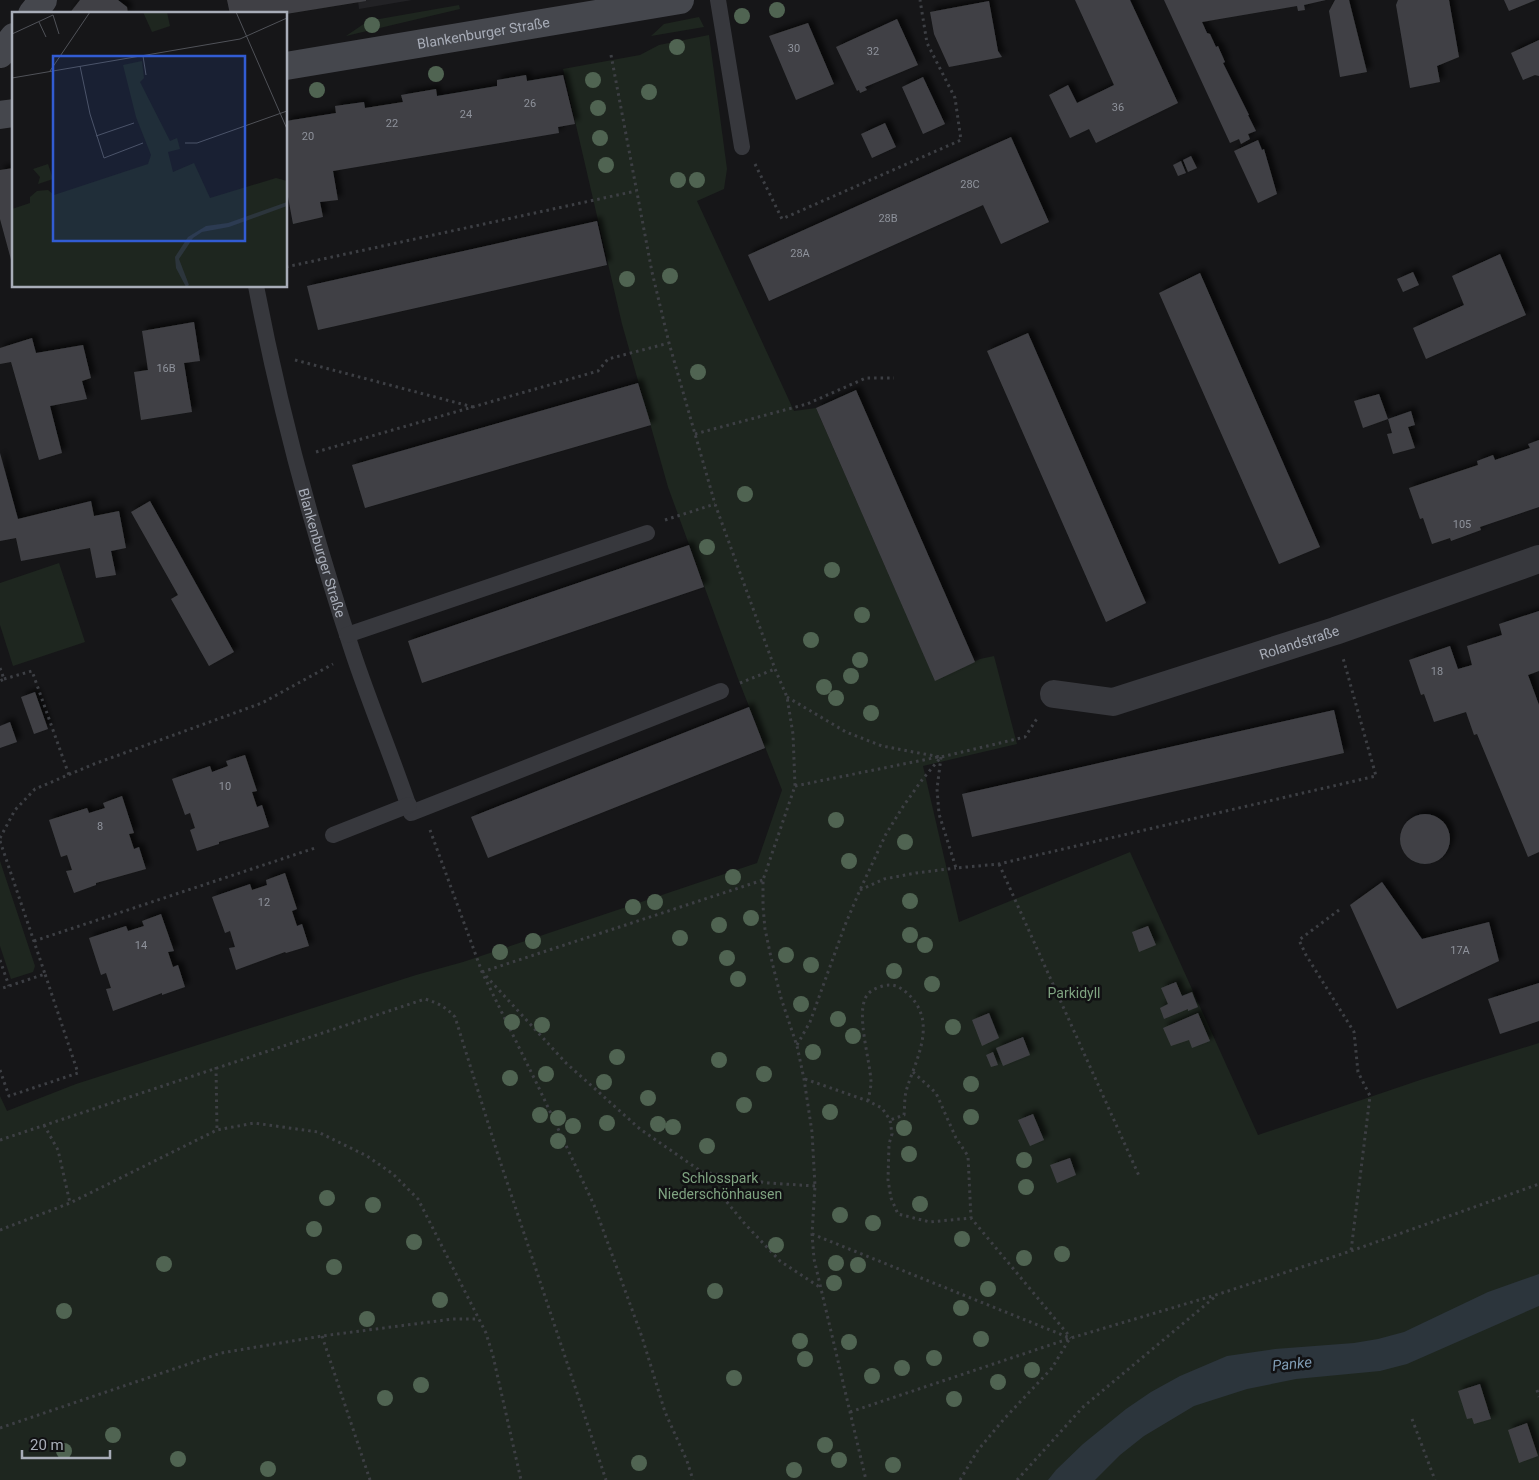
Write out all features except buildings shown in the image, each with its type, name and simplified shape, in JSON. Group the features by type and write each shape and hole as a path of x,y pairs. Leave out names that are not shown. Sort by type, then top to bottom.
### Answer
{"main road":[{"path":"33,12 42,0"},
{"name":"Blankenburger Straße","path":"288,66 680,0"},
{"path":"0,54 12,39"}],"street":[{"name":"Rolandstraße","path":"1054,694 1113,702 1335,631 1539,559"}],"lane":[{"path":"718,0 742,147"},
{"name":"Blankenburger Straße","path":"256,288 269,353 294,458 347,635 385,745 414,809"},
{"path":"347,635 647,533"},
{"path":"333,835 414,809 721,691"}],"path":[{"path":"742,147 751,157 782,219 961,140 955,98 927,43 920,0"},
{"path":"611,54 652,272 669,343 715,504 774,670 787,697 793,734 795,786 763,880 765,930 781,998 797,1046 804,1079 812,1132 815,1186 812,1234 814,1259 866,1480"},
{"path":"288,267 636,191"},
{"path":"294,458 598,371 608,359 669,343"},
{"path":"269,353 474,408"},
{"path":"695,434 807,404 866,378 894,378"},
{"path":"647,533 657,522 715,504"},
{"path":"860,890 884,879 916,873 999,864 1376,776 1335,631"},
{"path":"0,1070 9,1096 78,1073 0,840 15,810 35,790 69,775 262,703 353,653"},
{"path":"0,668 2,680 32,671 69,775"},
{"path":"721,691 774,670"},
{"path":"795,786 941,757 1025,737 1054,694"},
{"path":"787,697 846,732 882,746 941,757"},
{"path":"941,757 937,790 938,814 956,868"},
{"path":"797,1046 810,1022 845,925 886,834 904,805 941,757"},
{"path":"414,809 482,972 594,1205 642,1337 665,1412 693,1480"},
{"path":"34,941 337,841 350,829"},
{"path":"999,864 1140,1178"},
{"path":"482,972 763,880"},
{"path":"1339,910 1299,940 1306,955 1354,1032 1358,1072 1370,1096 1351,1251"},
{"path":"0,960 9,986"},
{"path":"482,972 566,1063 640,1129 702,1172 745,1224 780,1261 821,1288"},
{"path":"0,989 45,974"},
{"path":"868,1101 871,1083 862,1011 865,998 871,991 886,985 899,986 912,997 921,1015 924,1035 914,1072 906,1090 904,1115 890,1120"},
{"path":"0,1140 216,1067 374,1018 425,1000 439,1003 447,1008 455,1017 501,1164 606,1480"},
{"path":"216,1067 217,1130"},
{"path":"914,1072 936,1094 956,1138 968,1156 971,1218 1071,1338"},
{"path":"804,1079 868,1101 882,1108 890,1120 892,1134 889,1144 888,1180 891,1198 898,1214 930,1222 971,1218"},
{"path":"0,1230 70,1203 217,1130 254,1123 318,1132 367,1156 393,1174 418,1199 480,1319 493,1356 521,1480"},
{"path":"44,1125 58,1150 70,1203"},
{"path":"702,1172 768,1183 815,1186"},
{"path":"850,1412 1071,1338 1219,1294 1351,1251 1539,1184"},
{"path":"812,1234 1071,1338"},
{"path":"1017,1480 1083,1407 1219,1294"},
{"path":"0,1428 221,1353 322,1336 453,1319 480,1319"},
{"path":"322,1336 370,1480"},
{"path":"960,1480 978,1450 1052,1368 1071,1338"},
{"path":"1536,1390 1539,1397"},
{"path":"1412,1419 1435,1480"}],"shaded area":[{"path":"358,0 412,0 359,9"}],"green space":[{"path":"459,5 460,9 346,36 368,21"},
{"path":"699,17 704,27 651,36 664,24"},
{"name":"Schlosspark Niederschönhausen","path":"709,35 727,169 724,189 697,201 794,411 816,408 935,680 980,659 994,656 1017,744 923,766 959,922 1130,852 1258,1135 1423,1079 1539,1043 1539,1480 0,1480 0,1096 7,1111 76,1084 416,975 463,962 757,863 782,790 737,676 668,487 622,324 563,69 640,55 659,45"},
{"path":"59,563 85,642 13,666 0,625 0,583"},
{"path":"0,861 35,966 33,972 11,979 0,946"}],"water":[{"name":"Panke","path":"1539,1274 1539,1306 1407,1364 1380,1371 1296,1379 1247,1389 1194,1406 1144,1436 1120,1455 1095,1480 1048,1480 1083,1444 1126,1409 1180,1376 1227,1356 1275,1349 1354,1343 1378,1339 1404,1332 1488,1292"}],"park label":[{"name":"Parkidyll","path":"1074,993"}]}
